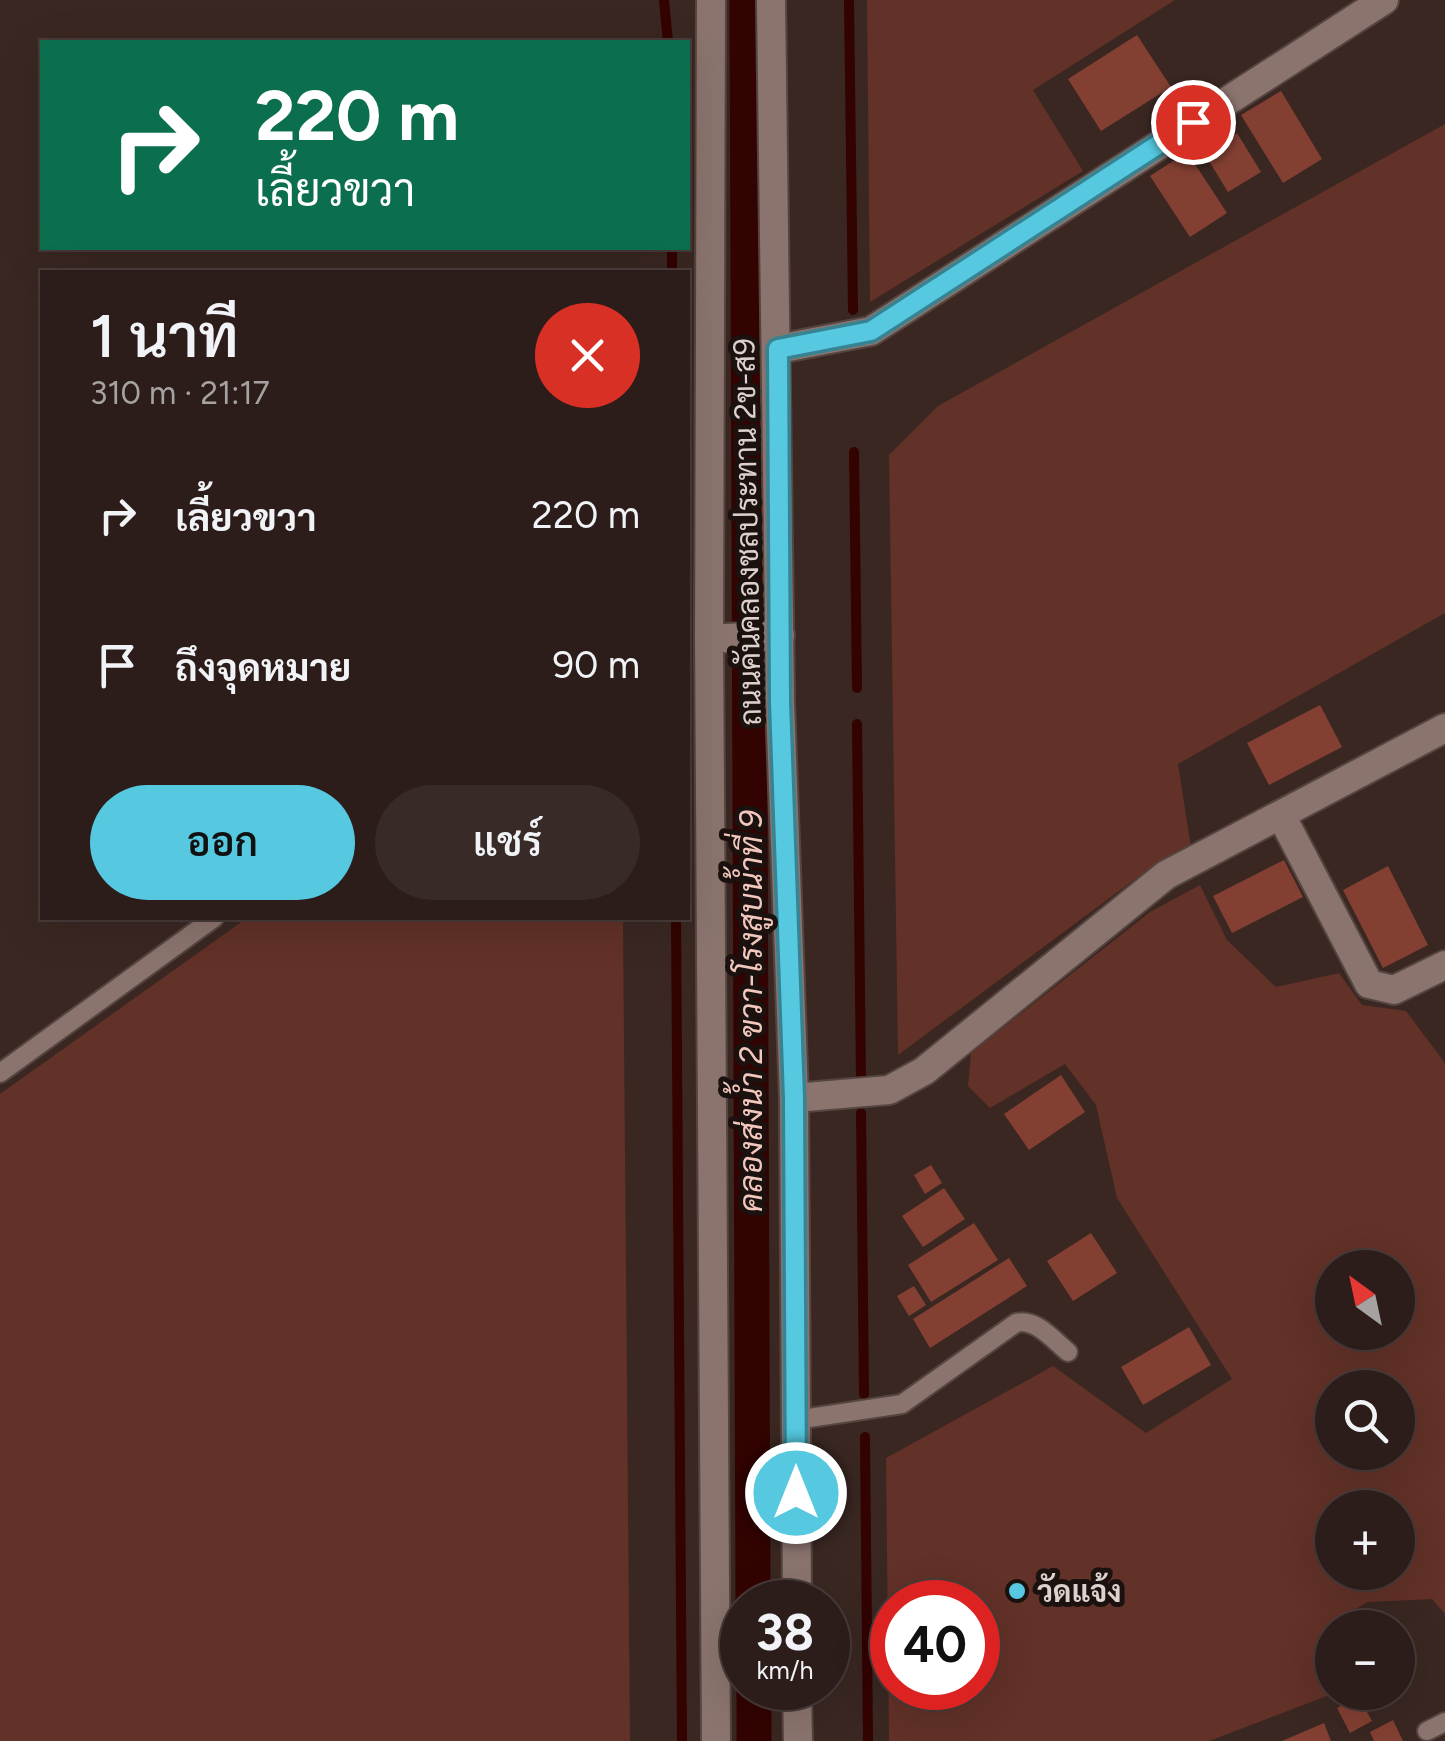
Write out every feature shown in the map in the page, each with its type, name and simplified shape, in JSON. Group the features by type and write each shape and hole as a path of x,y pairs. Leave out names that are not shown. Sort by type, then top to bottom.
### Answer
{"street":[{"path":"711,0 703,640 716,1741"},
{"name":"ถนนคันคลองชลประทาน 2ข-ส9","path":"771,0 778,349 770,636 794,1098 797,1580"},
{"path":"778,349 871,331 1384,0"},
{"path":"703,640 770,636"},
{"path":"794,1098 889,1090 924,1071 1166,875 1445,728"},
{"path":"1280,815 1369,984 1394,990 1445,965"},
{"path":"797,1710 798,1741"}],"lane":[{"path":"0,1073 211,920"},
{"path":"796,1420 902,1404 1024,1320 1068,1352"},
{"path":"1428,1731 1445,1722"}],"shaded area":[{"path":"867,0 1175,0 1033,90 1083,171 870,302"},
{"path":"1445,124 1445,613 1178,764 1191,847 1154,865 898,1055 889,455 938,406"},
{"path":"1200,885 1227,940 1276,987 1339,973 1362,1005 1406,1011 1445,1063 1445,1614 1432,1599 1368,1602 1354,1610 1315,1610 1315,1701 1209,1741 889,1741 889,1710 1000,1710 1000,1580 887,1580 886,1458 1053,1366 1146,1433 1232,1379 1117,1198 1096,1105 1065,1064 990,1108 968,1086 971,1053 1150,912"},
{"path":"244,920 623,920 630,1741 0,1741 0,1094"}],"building":[{"path":"1137,35 1171,87 1101,131 1068,79"},
{"path":"1281,91 1322,159 1283,183 1241,115"},
{"path":"1237,133 1261,172 1228,192 1204,153"},
{"path":"1187,152 1227,213 1190,237 1150,176"},
{"path":"1320,705 1342,747 1269,785 1247,743"},
{"path":"1284,860 1303,897 1232,933 1213,896"},
{"path":"1388,866 1428,945 1383,968 1343,890"},
{"path":"1061,1075 1085,1112 1029,1150 1004,1114"},
{"path":"931,1165 942,1183 925,1194 914,1175"},
{"path":"944,1188 965,1219 923,1247 902,1216"},
{"path":"974,1223 998,1260 931,1302 908,1265"},
{"path":"1091,1233 1117,1273 1073,1301 1047,1261"},
{"path":"1009,1258 1027,1286 930,1348 913,1319"},
{"path":"914,1286 926,1305 909,1316 897,1296"},
{"path":"1189,1327 1211,1365 1143,1405 1121,1367"},
{"path":"1338,1710 1366,1710 1372,1721 1350,1733"},
{"path":"1393,1720 1403,1741 1374,1741 1370,1732"},
{"path":"1324,1723 1331,1741 1282,1741"}],"waterway":[{"path":"664,0 668,40"},
{"name":"คลองส่งน้ำ 2 ขวา-โรงสูบน้ำที่ 9","path":"747,0 753,1580"},
{"path":"849,0 853,310"},
{"path":"672,250 672,270"},
{"path":"854,452 857,688"},
{"path":"857,724 861,1080"},
{"path":"676,920 682,1741"},
{"path":"861,1113 864,1394"},
{"path":"865,1437 868,1741"},
{"name":"คลองส่งน้ำ 2 ขวา-โรงสูบน้ำที่ 9","path":"754,1710 754,1741"}],"place":[{"name":"วัดแจ้ง","path":"1017,1591"}],"route":[{"path":"796,1493 794,1098 780,702 778,349 871,331 1193,122"}]}
